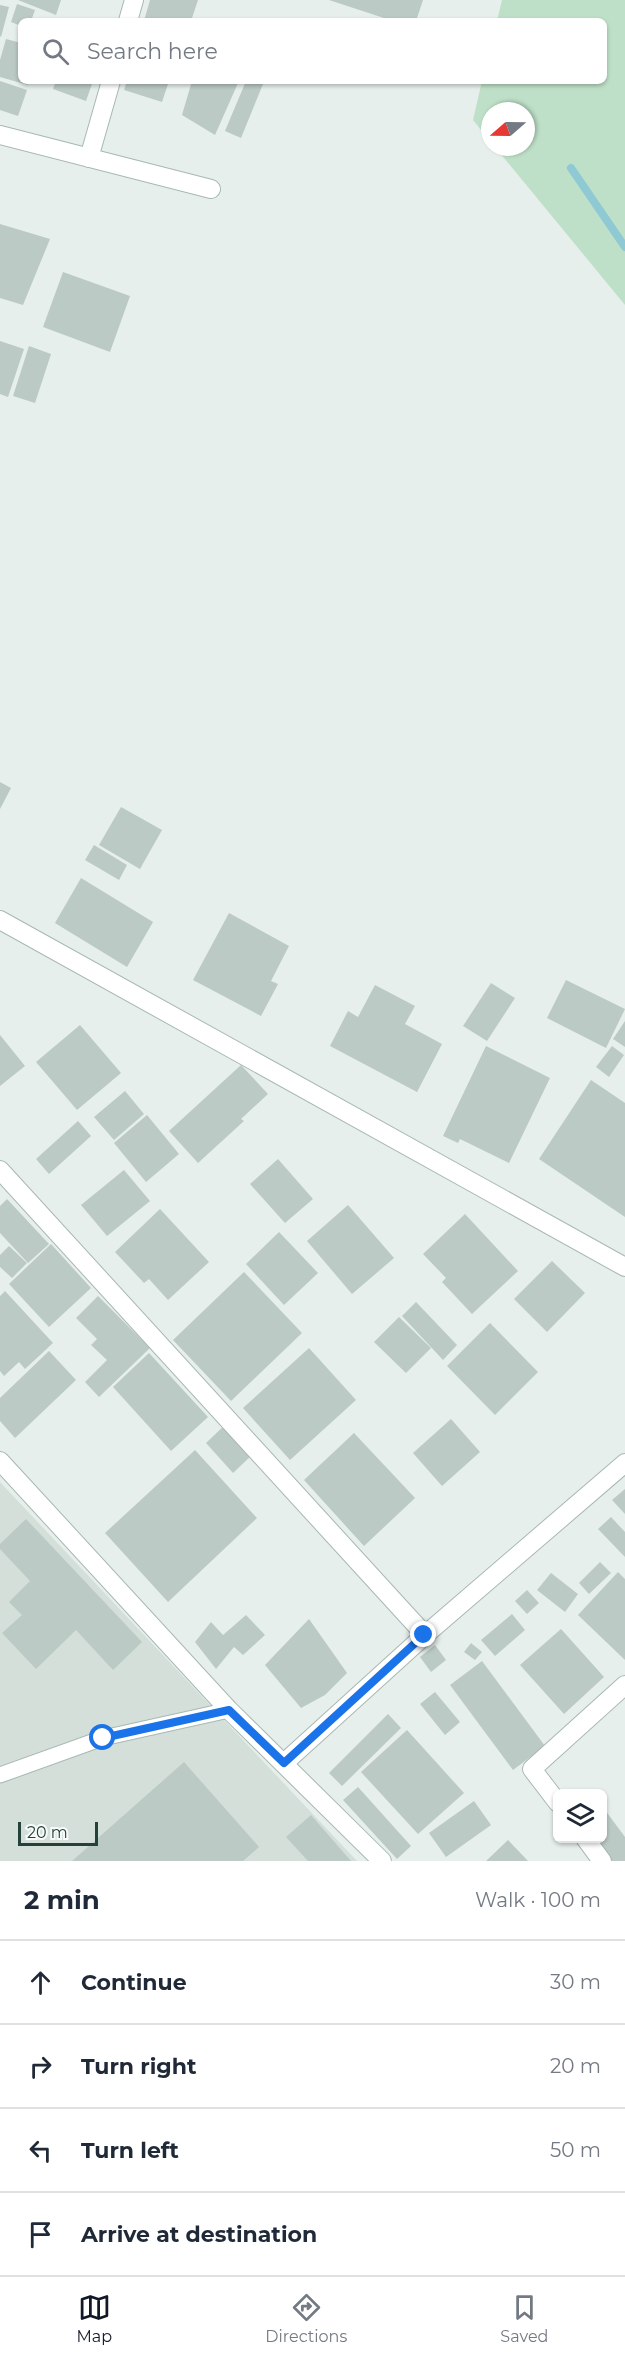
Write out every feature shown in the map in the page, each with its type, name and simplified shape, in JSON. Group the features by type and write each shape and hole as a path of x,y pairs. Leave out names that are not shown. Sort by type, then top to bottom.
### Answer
{"street":[{"path":"129,18 134,0"},
{"path":"89,158 110,84"},
{"path":"0,135 211,189"},
{"path":"0,920 625,1268"},
{"path":"0,1170 424,1635"},
{"path":"0,1461 229,1710 382,1861"},
{"path":"284,1763 424,1635 625,1463"},
{"path":"553,1796 532,1769 625,1685"},
{"path":"588,1843 602,1861"}],"lane":[{"path":"0,1775 103,1738 229,1710"}],"shaded area":[{"path":"0,1482 357,1861 0,1861"}],"green space":[{"path":"502,0 625,0 625,305 502,156 535,156 535,102 481,102 481,130 473,120 481,84 607,84 607,18 498,18"}],"building":[{"path":"18,0 61,0 56,15"},
{"path":"150,0 198,0 192,18 145,18"},
{"path":"329,0 423,0 417,18 384,18"},
{"path":"17,4 35,10 32,18 18,18 18,25 11,22"},
{"path":"0,5 9,7 1,37 0,36"},
{"path":"6,39 18,42 18,82 0,77 0,60"},
{"path":"0,81 27,90 18,116 0,110"},
{"path":"55,84 92,84 86,101 53,89"},
{"path":"126,84 168,84 162,102 124,90"},
{"path":"191,84 238,84 215,135 182,115"},
{"path":"245,84 263,84 241,138 225,131"},
{"path":"0,224 50,239 23,305 0,298"},
{"path":"63,272 130,296 110,352 43,327"},
{"path":"0,341 24,349 8,397 0,394"},
{"path":"29,346 51,354 35,403 13,396"},
{"path":"0,782 11,788 0,809"},
{"path":"121,807 162,830 140,869 99,845"},
{"path":"94,845 127,865 119,880 85,860"},
{"path":"81,878 153,922 127,967 55,923"},
{"path":"229,913 289,946 271,981 278,984 261,1016 193,980"},
{"path":"566,980 625,1009 606,1048 547,1018"},
{"path":"491,983 515,998 487,1041 463,1026"},
{"path":"375,985 415,1006 405,1024 442,1044 417,1092 330,1046 348,1011 358,1017"},
{"path":"625,1021 625,1047 613,1039"},
{"path":"80,1025 121,1073 77,1110 36,1062"},
{"path":"0,1035 25,1066 0,1086"},
{"path":"486,1046 550,1078 509,1163 460,1139 458,1143 443,1136"},
{"path":"612,1046 624,1055 609,1077 596,1067"},
{"path":"241,1065 268,1094 241,1119 244,1121 198,1163 169,1131"},
{"path":"591,1080 625,1103 625,1217 539,1159"},
{"path":"125,1091 144,1114 114,1140 94,1117"},
{"path":"147,1115 179,1154 146,1182 114,1143"},
{"path":"78,1121 91,1136 49,1174 36,1159"},
{"path":"278,1159 313,1199 285,1223 250,1184"},
{"path":"124,1170 150,1201 107,1236 81,1205"},
{"path":"7,1199 49,1244 28,1263 0,1233 0,1206"},
{"path":"348,1205 394,1258 352,1294 307,1241"},
{"path":"160,1209 209,1262 168,1300 149,1279 144,1283 115,1252"},
{"path":"465,1214 518,1271 472,1314 442,1282 446,1278 423,1254"},
{"path":"279,1232 318,1273 284,1305 246,1264"},
{"path":"51,1244 91,1288 49,1327 9,1284"},
{"path":"9,1246 27,1263 12,1278 0,1267 0,1255"},
{"path":"552,1261 585,1293 547,1332 514,1299"},
{"path":"244,1272 302,1333 231,1401 173,1340"},
{"path":"5,1291 53,1343 25,1369 19,1362 4,1376 0,1371 0,1296"},
{"path":"98,1296 150,1348 99,1397 85,1382 107,1360 91,1345 97,1339 76,1318"},
{"path":"416,1302 457,1345 443,1360 402,1316"},
{"path":"399,1317 431,1348 406,1373 374,1342"},
{"path":"490,1323 538,1372 495,1415 447,1366"},
{"path":"309,1348 356,1400 290,1460 243,1408"},
{"path":"49,1351 76,1380 15,1438 0,1421 0,1398"},
{"path":"149,1353 208,1417 171,1451 113,1387"},
{"path":"451,1419 480,1452 442,1486 413,1453"},
{"path":"226,1424 253,1454 233,1473 206,1443"},
{"path":"354,1433 415,1498 364,1546 304,1480"},
{"path":"195,1450 257,1518 168,1602 105,1533"},
{"path":"625,1489 625,1514 612,1500"},
{"path":"611,1517 625,1532 625,1557 598,1529"},
{"path":"26,1519 142,1642 113,1670 76,1630 36,1669 2,1633 22,1615 9,1602 30,1581 0,1549 0,1544"},
{"path":"600,1562 611,1573 589,1594 579,1583"},
{"path":"618,1572 625,1579 625,1660 578,1615"},
{"path":"551,1573 578,1594 565,1612 537,1590"},
{"path":"527,1590 539,1603 527,1614 515,1601"},
{"path":"512,1614 525,1630 495,1656 481,1640"},
{"path":"246,1615 265,1635 243,1655 234,1647 216,1669 195,1642 211,1622 223,1635"},
{"path":"309,1619 347,1673 325,1695 301,1708 265,1665"},
{"path":"561,1629 604,1677 564,1714 520,1665"},
{"path":"471,1643 482,1652 475,1660 464,1652"},
{"path":"435,1645 446,1660 431,1672 420,1657"},
{"path":"482,1661 545,1746 513,1770 450,1685"},
{"path":"435,1692 460,1722 445,1735 420,1704"},
{"path":"388,1714 401,1728 342,1786 329,1773"},
{"path":"407,1730 464,1793 418,1834 361,1772"},
{"path":"184,1762 259,1847 243,1861 72,1861"},
{"path":"358,1787 411,1846 397,1859 343,1800"},
{"path":"474,1801 491,1825 446,1857 429,1833"},
{"path":"607,1813 625,1837 625,1861 611,1861 598,1843 607,1843"},
{"path":"311,1815 351,1861 308,1861 286,1837"},
{"path":"508,1840 528,1861 486,1861"}],"waterway":[{"path":"571,168 625,247"}],"route":[{"path":"103,1738 229,1710 284,1763 424,1635"}]}
